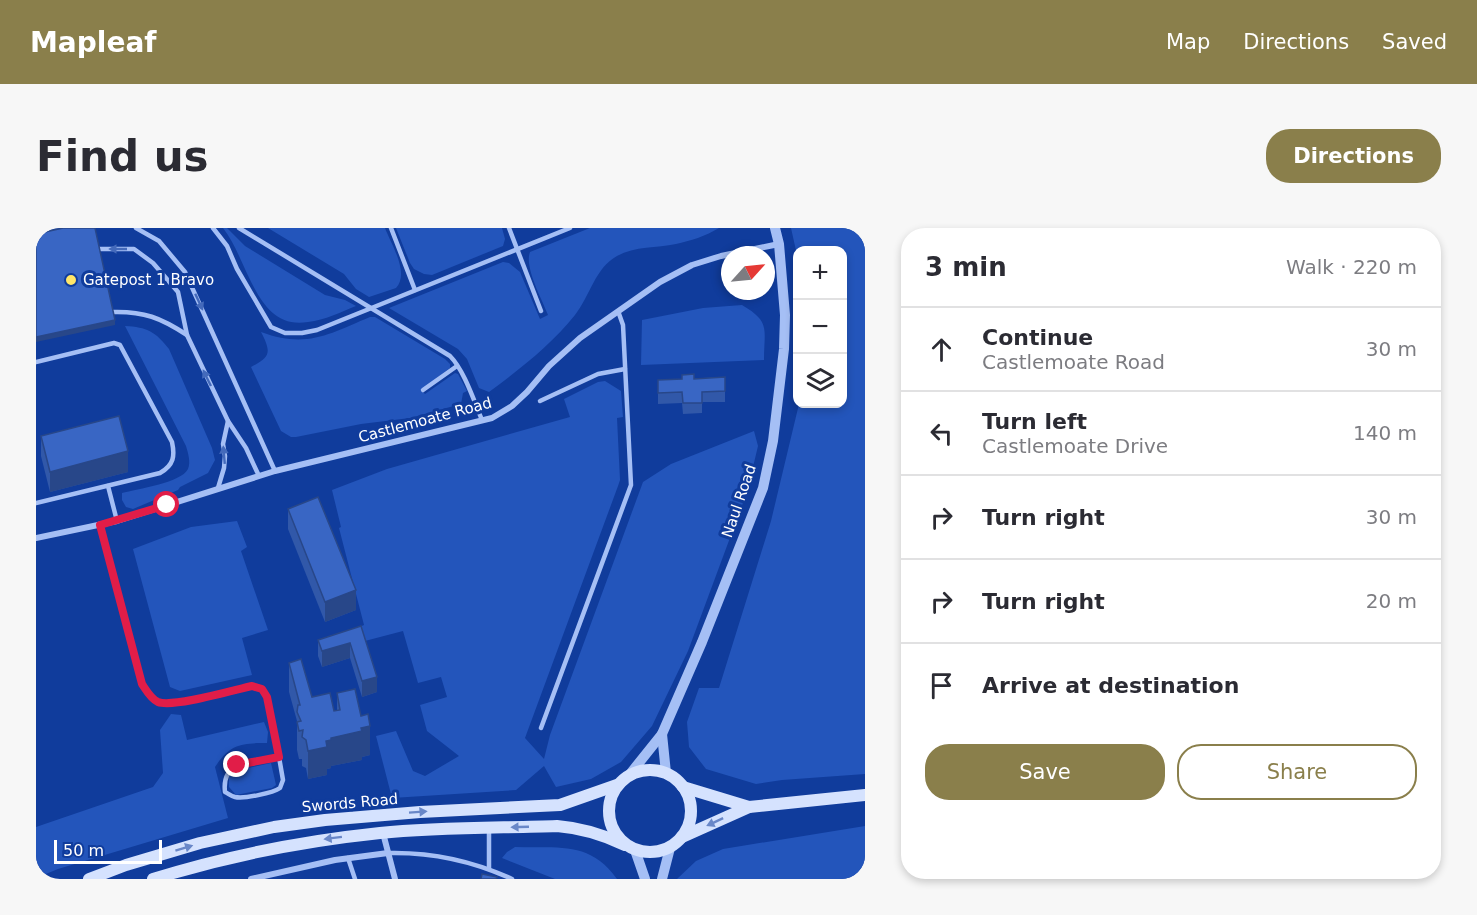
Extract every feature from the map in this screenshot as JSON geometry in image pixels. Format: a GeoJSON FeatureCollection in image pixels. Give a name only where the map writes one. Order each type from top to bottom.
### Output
{"type":"FeatureCollection","features":[{"type":"Feature","properties":{"kind":"main road"},"geometry":{"type":"LineString","coordinates":[[153,879],[194,866],[284,846],[383,833],[557,826],[579,828],[602,834],[630,848],[649,853],[670,848],[682,837],[690,823],[689,797],[677,780],[666,773],[653,770],[630,774],[612,794],[608,813],[612,828],[630,848]]}},
{"type":"Feature","properties":{"kind":"main road","name":"Swords Road"},"geometry":{"type":"LineString","coordinates":[[89,879],[126,865],[200,843],[274,827],[411,813],[560,805],[618,785]]}},
{"type":"Feature","properties":{"kind":"main road"},"geometry":{"type":"LineString","coordinates":[[683,787],[749,807]]}},
{"type":"Feature","properties":{"kind":"main road"},"geometry":{"type":"LineString","coordinates":[[682,837],[749,807],[865,795]]}},
{"type":"Feature","properties":{"kind":"street","name":"Naul Road"},"geometry":{"type":"LineString","coordinates":[[630,774],[662,735],[702,642],[763,488],[773,441],[784,349],[785,315],[775,228]]}},
{"type":"Feature","properties":{"kind":"street","name":"Castlemoate Road"},"geometry":{"type":"LineString","coordinates":[[36,538],[117,521],[275,471],[492,418],[512,406],[549,366],[580,338],[660,282],[692,265],[721,256],[778,244]]}},
{"type":"Feature","properties":{"kind":"street"},"geometry":{"type":"LineString","coordinates":[[100,525],[142,684],[149,695],[158,702],[173,703],[252,686],[262,689]]}},
{"type":"Feature","properties":{"kind":"street","name":"Naul Road"},"geometry":{"type":"LineString","coordinates":[[662,735],[666,773]]}},
{"type":"Feature","properties":{"kind":"street"},"geometry":{"type":"LineString","coordinates":[[383,833],[395,879]]}},
{"type":"Feature","properties":{"kind":"street"},"geometry":{"type":"LineString","coordinates":[[630,848],[645,879]]}},
{"type":"Feature","properties":{"kind":"street"},"geometry":{"type":"LineString","coordinates":[[662,879],[670,848]]}},
{"type":"Feature","properties":{"kind":"street"},"geometry":{"type":"LineString","coordinates":[[251,879],[348,858],[388,853]]}},
{"type":"Feature","properties":{"kind":"lane"},"geometry":{"type":"LineString","coordinates":[[136,228],[159,241],[185,272],[275,471]]}},
{"type":"Feature","properties":{"kind":"lane"},"geometry":{"type":"LineString","coordinates":[[213,228],[227,246],[237,269],[271,327],[285,333],[317,330],[570,228]]}},
{"type":"Feature","properties":{"kind":"lane"},"geometry":{"type":"LineString","coordinates":[[239,228],[450,356],[482,420]]}},
{"type":"Feature","properties":{"kind":"lane"},"geometry":{"type":"LineString","coordinates":[[391,228],[415,290]]}},
{"type":"Feature","properties":{"kind":"lane"},"geometry":{"type":"LineString","coordinates":[[508,228],[541,310]]}},
{"type":"Feature","properties":{"kind":"lane"},"geometry":{"type":"LineString","coordinates":[[98,249],[134,249],[153,263],[178,292],[187,335],[228,421],[246,448],[259,476]]}},
{"type":"Feature","properties":{"kind":"lane"},"geometry":{"type":"LineString","coordinates":[[112,312],[135,311],[165,320],[187,335]]}},
{"type":"Feature","properties":{"kind":"lane"},"geometry":{"type":"LineString","coordinates":[[541,729],[631,485],[623,325],[618,311]]}},
{"type":"Feature","properties":{"kind":"lane"},"geometry":{"type":"LineString","coordinates":[[36,362],[114,343],[123,349],[172,442],[174,453],[173,461],[160,473],[36,503]]}},
{"type":"Feature","properties":{"kind":"lane"},"geometry":{"type":"LineString","coordinates":[[423,390],[457,366]]}},
{"type":"Feature","properties":{"kind":"lane"},"geometry":{"type":"LineString","coordinates":[[540,401],[598,374],[625,369]]}},
{"type":"Feature","properties":{"kind":"lane"},"geometry":{"type":"LineString","coordinates":[[218,488],[224,468],[223,444],[228,421]]}},
{"type":"Feature","properties":{"kind":"lane"},"geometry":{"type":"LineString","coordinates":[[108,486],[117,521]]}},
{"type":"Feature","properties":{"kind":"lane"},"geometry":{"type":"LineString","coordinates":[[262,689],[267,697],[279,757],[283,780],[280,788],[275,792],[243,797],[235,797],[225,792],[224,780],[229,770],[237,765],[279,757]]}},
{"type":"Feature","properties":{"kind":"lane"},"geometry":{"type":"LineString","coordinates":[[489,829],[489,869]]}},
{"type":"Feature","properties":{"kind":"lane"},"geometry":{"type":"LineString","coordinates":[[388,853],[424,854],[468,862],[512,879]]}},
{"type":"Feature","properties":{"kind":"lane"},"geometry":{"type":"LineString","coordinates":[[348,858],[355,879]]}},
{"type":"Feature","properties":{"kind":"shaded area"},"geometry":{"type":"Polygon","coordinates":[[[223,228],[227,228],[245,246],[325,295],[345,300],[356,306],[327,318],[308,322],[290,322],[276,316],[256,291],[223,228]]]}},
{"type":"Feature","properties":{"kind":"shaded area"},"geometry":{"type":"Polygon","coordinates":[[[268,228],[385,228],[398,258],[400,282],[396,288],[369,297],[356,289],[344,274],[268,228]]]}},
{"type":"Feature","properties":{"kind":"shaded area"},"geometry":{"type":"Polygon","coordinates":[[[396,228],[502,228],[505,239],[503,246],[432,275],[414,269],[396,228]]]}},
{"type":"Feature","properties":{"kind":"shaded area"},"geometry":{"type":"Polygon","coordinates":[[[590,228],[719,228],[681,243],[631,250],[609,261],[566,326],[535,356],[489,392],[479,388],[467,359],[458,349],[389,308],[503,262],[509,263],[520,272],[540,319],[548,315],[531,274],[530,252],[590,228]]]}},
{"type":"Feature","properties":{"kind":"shaded area"},"geometry":{"type":"Polygon","coordinates":[[[791,228],[865,228],[865,774],[756,784],[706,769],[689,747],[687,722],[699,688],[719,688],[771,521],[798,408],[847,408],[847,246],[795,246],[791,228]]]}},
{"type":"Feature","properties":{"kind":"shaded area"},"geometry":{"type":"Polygon","coordinates":[[[742,305],[758,316],[764,327],[764,360],[641,365],[642,320],[703,308],[742,305]]]}},
{"type":"Feature","properties":{"kind":"shaded area"},"geometry":{"type":"Polygon","coordinates":[[[375,317],[445,359],[450,364],[450,368],[421,390],[425,394],[455,373],[458,374],[467,391],[463,393],[461,404],[410,418],[361,424],[296,437],[291,437],[281,431],[251,367],[267,354],[267,345],[261,332],[277,337],[305,339],[330,334],[375,317]]]}},
{"type":"Feature","properties":{"kind":"shaded area"},"geometry":{"type":"Polygon","coordinates":[[[125,326],[150,332],[160,338],[169,349],[212,448],[215,460],[208,473],[178,490],[133,509],[126,507],[122,500],[122,493],[177,478],[188,469],[189,460],[186,446],[125,326]]]}},
{"type":"Feature","properties":{"kind":"shaded area"},"geometry":{"type":"Polygon","coordinates":[[[605,381],[621,391],[623,417],[617,418],[620,480],[525,738],[544,759],[550,735],[643,482],[671,464],[754,431],[758,446],[747,492],[688,651],[652,726],[621,762],[591,779],[556,787],[544,766],[516,790],[392,798],[376,736],[396,731],[413,771],[425,776],[459,756],[427,731],[420,705],[447,697],[441,677],[418,683],[403,631],[361,642],[357,628],[364,625],[339,528],[341,527],[332,490],[387,469],[570,417],[564,399],[598,382],[605,381]]]}},
{"type":"Feature","properties":{"kind":"shaded area"},"geometry":{"type":"Polygon","coordinates":[[[237,521],[247,547],[241,551],[268,630],[242,638],[252,675],[180,691],[170,687],[133,549],[191,527],[237,521]]]}},
{"type":"Feature","properties":{"kind":"shaded area"},"geometry":{"type":"Polygon","coordinates":[[[171,714],[181,715],[187,740],[264,722],[268,732],[267,743],[237,746],[220,759],[215,767],[228,818],[58,869],[36,878],[36,827],[153,787],[163,773],[160,730],[171,714]]]}},
{"type":"Feature","properties":{"kind":"shaded area"},"geometry":{"type":"Polygon","coordinates":[[[271,763],[276,785],[272,788],[236,795],[229,787],[229,776],[239,770],[271,763]]]}},
{"type":"Feature","properties":{"kind":"shaded area"},"geometry":{"type":"Polygon","coordinates":[[[865,826],[865,879],[677,879],[696,861],[723,849],[865,826]]]}},
{"type":"Feature","properties":{"kind":"shaded area"},"geometry":{"type":"Polygon","coordinates":[[[515,847],[558,848],[583,852],[595,858],[617,879],[555,879],[502,858],[515,847]]]}},
{"type":"Feature","properties":{"kind":"building","name":"Gatepost 1 Bravo"},"geometry":{"type":"Polygon","coordinates":[[[63,228],[95,228],[115,320],[36,337],[36,234],[63,228]]]}},
{"type":"Feature","properties":{"kind":"building"},"geometry":{"type":"Polygon","coordinates":[[[694,374],[694,379],[725,377],[725,391],[702,392],[702,403],[683,403],[682,392],[658,393],[658,380],[682,379],[682,375],[694,374]]]}},
{"type":"Feature","properties":{"kind":"building"},"geometry":{"type":"Polygon","coordinates":[[[119,416],[128,451],[50,472],[41,436],[119,416]]]}},
{"type":"Feature","properties":{"kind":"building"},"geometry":{"type":"Polygon","coordinates":[[[318,497],[356,590],[325,602],[288,509],[318,497]]]}},
{"type":"Feature","properties":{"kind":"building"},"geometry":{"type":"Polygon","coordinates":[[[361,626],[377,677],[362,681],[350,643],[322,651],[318,640],[361,626]]]}},
{"type":"Feature","properties":{"kind":"building"},"geometry":{"type":"Polygon","coordinates":[[[301,659],[312,697],[330,693],[334,711],[340,710],[337,693],[355,689],[361,716],[368,714],[370,726],[361,728],[362,731],[331,738],[326,741],[327,747],[308,751],[306,740],[302,737],[303,730],[299,731],[297,722],[301,721],[297,712],[298,705],[300,705],[289,663],[301,659]]]}},
{"type":"Feature","properties":{"kind":"building"},"geometry":{"type":"Polygon","coordinates":[[[482,874],[497,877],[496,879],[481,879],[482,874]]]}},
{"type":"Feature","properties":{"kind":"place","name":"Gatepost 1 Bravo"},"geometry":{"type":"Point","coordinates":[71,280]}},
{"type":"Feature","properties":{"kind":"route"},"geometry":{"type":"LineString","coordinates":[[167,505],[100,525],[142,684],[149,695],[158,702],[173,703],[252,686],[262,689],[267,697],[279,757],[237,765]]}}]}
